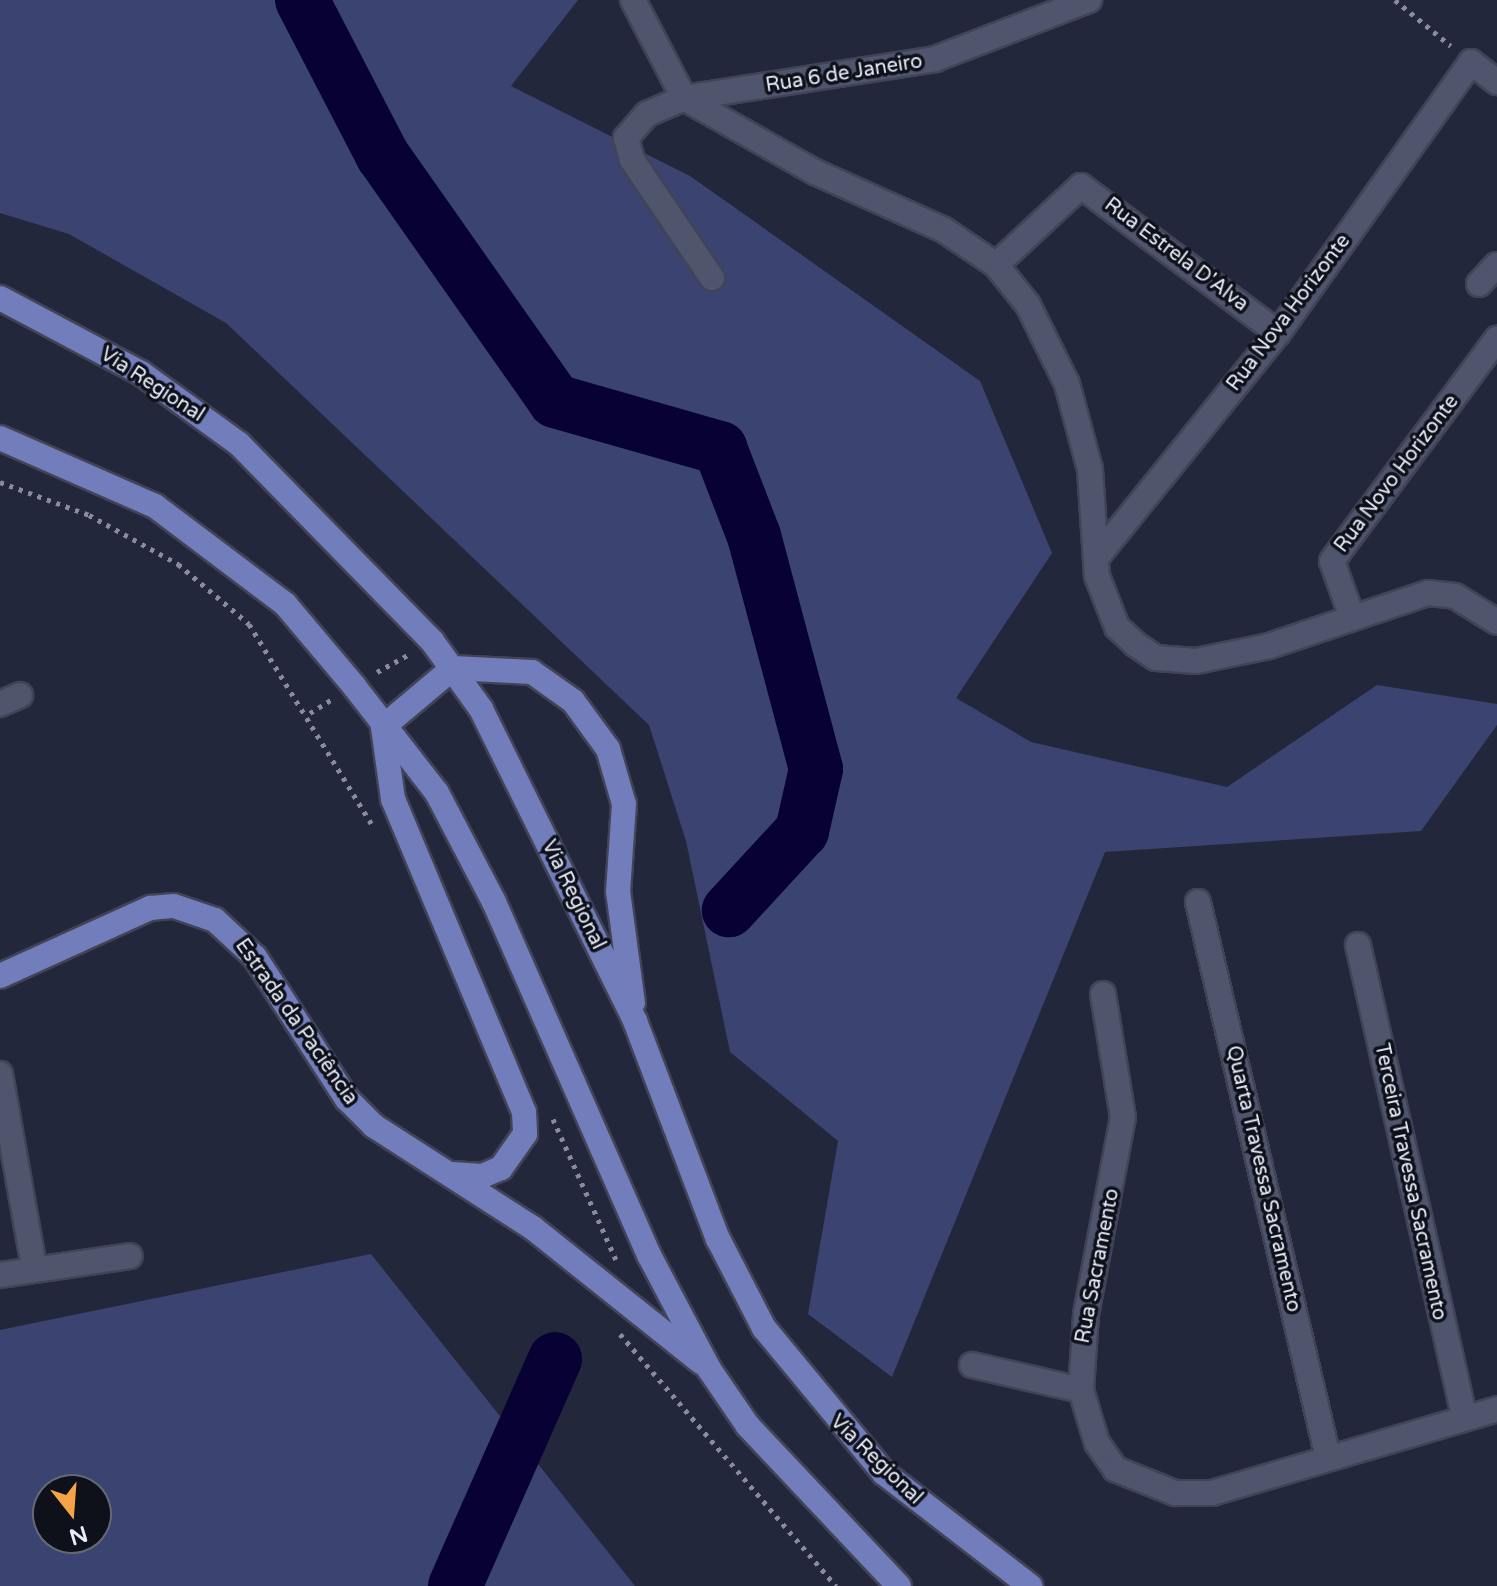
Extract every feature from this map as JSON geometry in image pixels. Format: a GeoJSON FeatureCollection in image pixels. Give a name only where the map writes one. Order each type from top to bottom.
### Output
{"type":"FeatureCollection","features":[{"type":"Feature","properties":{"kind":"main road","name":"Via Regional"},"geometry":{"type":"LineString","coordinates":[[0,298],[141,373],[239,444],[453,668],[481,709],[635,1021],[718,1239],[764,1328],[884,1473],[1030,1586]]}},
{"type":"Feature","properties":{"kind":"main road"},"geometry":{"type":"LineString","coordinates":[[0,438],[155,506],[285,604],[437,793],[494,902],[649,1255],[709,1369],[758,1438],[899,1586]]}},
{"type":"Feature","properties":{"kind":"main road"},"geometry":{"type":"LineString","coordinates":[[383,727],[453,668],[532,672],[573,701],[608,749],[624,804],[618,891],[635,1021]]}},
{"type":"Feature","properties":{"kind":"main road","name":"Estrada da Paciência"},"geometry":{"type":"LineString","coordinates":[[383,727],[393,799],[524,1112],[525,1134],[501,1168],[482,1176],[450,1173]]}},
{"type":"Feature","properties":{"kind":"main road","name":"Estrada da Paciência"},"geometry":{"type":"LineString","coordinates":[[0,976],[150,908],[174,906],[215,920],[255,957],[347,1099],[406,1149],[450,1173],[533,1228],[709,1369]]}},
{"type":"Feature","properties":{"kind":"street"},"geometry":{"type":"LineString","coordinates":[[633,0],[684,98],[815,172],[864,190],[996,265],[1028,305],[1067,384],[1090,469],[1097,576],[1117,627],[1156,658],[1196,661],[1269,646],[1428,593],[1455,596],[1497,622]]}},
{"type":"Feature","properties":{"kind":"street","name":"Rua 6 de Janeiro"},"geometry":{"type":"LineString","coordinates":[[712,278],[655,202],[626,138],[647,114],[684,98],[935,59],[1089,0]]}},
{"type":"Feature","properties":{"kind":"street"},"geometry":{"type":"LineString","coordinates":[[1471,62],[1497,82]]}},
{"type":"Feature","properties":{"kind":"street","name":"Rua Nova Horizonte"},"geometry":{"type":"LineString","coordinates":[[1097,557],[1278,333],[1471,62]]}},
{"type":"Feature","properties":{"kind":"street","name":"Rua Estrela D'Alva"},"geometry":{"type":"LineString","coordinates":[[996,265],[1071,189],[1081,186],[1278,333]]}},
{"type":"Feature","properties":{"kind":"street"},"geometry":{"type":"LineString","coordinates":[[1479,284],[1497,265]]}},
{"type":"Feature","properties":{"kind":"street","name":"Rua Novo Horizonte"},"geometry":{"type":"LineString","coordinates":[[1352,617],[1332,561],[1497,339]]}},
{"type":"Feature","properties":{"kind":"street","name":"Quarta Travessa Sacramento"},"geometry":{"type":"LineString","coordinates":[[1198,902],[1328,1457]]}},
{"type":"Feature","properties":{"kind":"street","name":"Terceira Travessa Sacramento"},"geometry":{"type":"LineString","coordinates":[[1358,945],[1465,1418]]}},
{"type":"Feature","properties":{"kind":"street","name":"Rua Sacramento"},"geometry":{"type":"LineString","coordinates":[[1103,994],[1123,1117],[1086,1315],[1081,1390],[1097,1443],[1115,1469],[1144,1485],[1212,1493],[1497,1409]]}},
{"type":"Feature","properties":{"kind":"street"},"geometry":{"type":"LineString","coordinates":[[0,1074],[34,1267]]}},
{"type":"Feature","properties":{"kind":"street"},"geometry":{"type":"LineString","coordinates":[[0,1275],[34,1267],[130,1256]]}},
{"type":"Feature","properties":{"kind":"street"},"geometry":{"type":"LineString","coordinates":[[972,1365],[1081,1390]]}},
{"type":"Feature","properties":{"kind":"path"},"geometry":{"type":"LineString","coordinates":[[1395,0],[1471,62]]}},
{"type":"Feature","properties":{"kind":"shaded area"},"geometry":{"type":"Polygon","coordinates":[[[0,0],[578,0],[511,86],[690,176],[980,381],[1052,553],[956,698],[1031,742],[1227,787],[1377,685],[1497,704],[1497,725],[1421,831],[1105,852],[892,1377],[808,1314],[838,1141],[730,1052],[686,841],[649,725],[226,323],[69,234],[0,213],[0,0]]]}},
{"type":"Feature","properties":{"kind":"shaded area"},"geometry":{"type":"Polygon","coordinates":[[[371,1254],[635,1586],[0,1586],[0,1330],[371,1254]]]}},
{"type":"Feature","properties":{"kind":"waterway"},"geometry":{"type":"LineString","coordinates":[[302,0],[383,156],[555,401],[720,448],[754,536],[816,769],[802,831],[729,910]]}},
{"type":"Feature","properties":{"kind":"waterway"},"geometry":{"type":"LineString","coordinates":[[455,1586],[555,1359]]}}]}
